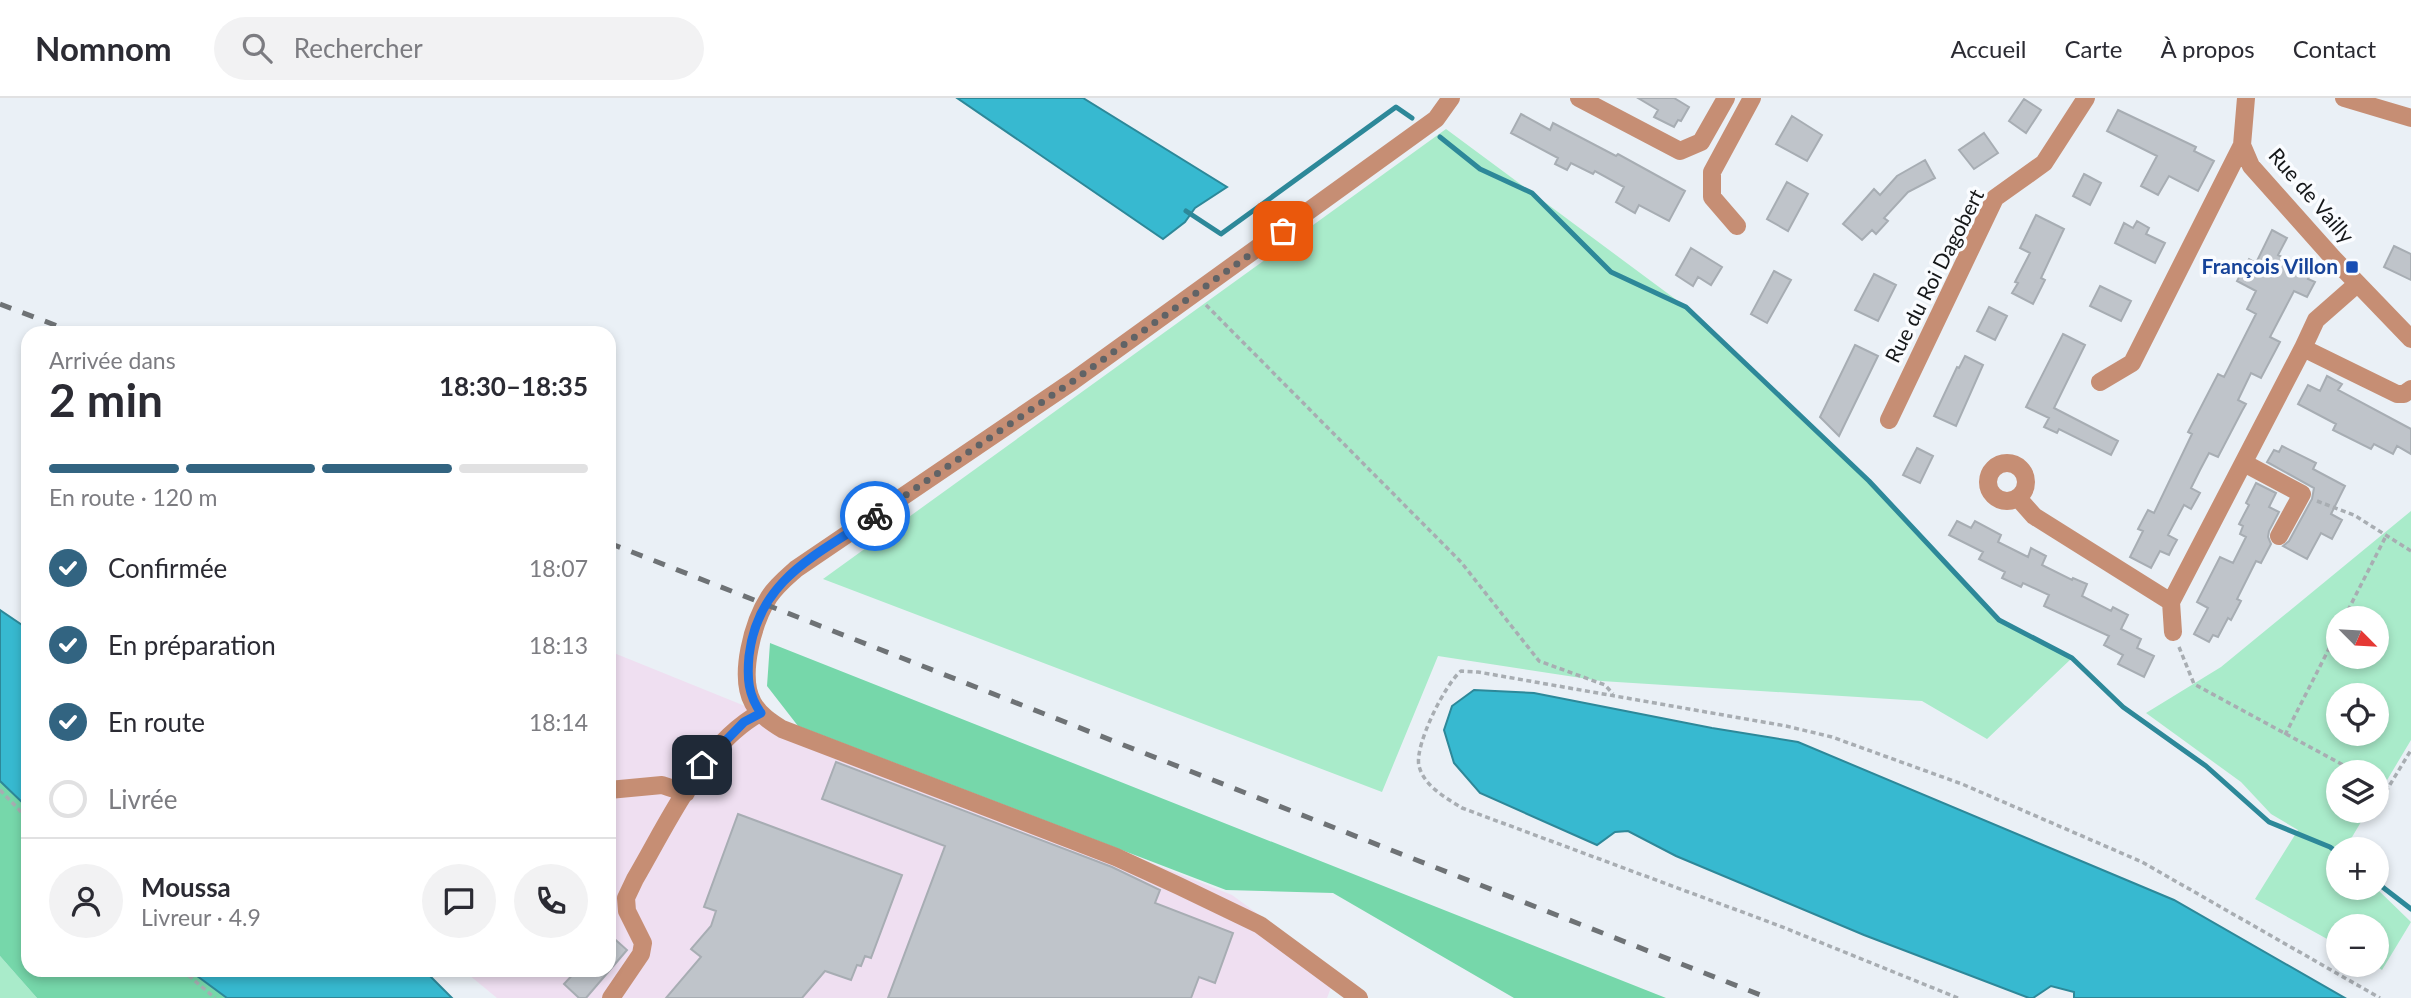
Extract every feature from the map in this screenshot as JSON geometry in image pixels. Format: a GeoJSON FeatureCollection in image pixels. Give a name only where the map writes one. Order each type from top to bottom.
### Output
{"type":"FeatureCollection","features":[{"type":"Feature","properties":{"kind":"street"},"geometry":{"type":"LineString","coordinates":[[1353,996],[1260,925],[1179,886],[1116,857],[782,729],[761,713],[752,702],[748,686],[751,646],[762,609],[770,596],[796,569],[1073,381],[1195,294],[1436,120],[1451,98]]}},
{"type":"Feature","properties":{"kind":"street"},"geometry":{"type":"LineString","coordinates":[[1579,98],[1681,151],[1701,142],[1726,98]]}},
{"type":"Feature","properties":{"kind":"street"},"geometry":{"type":"LineString","coordinates":[[1737,226],[1712,197],[1712,172],[1752,98]]}},
{"type":"Feature","properties":{"kind":"street","name":"Rue du Roi Dagobert"},"geometry":{"type":"LineString","coordinates":[[1889,420],[1995,198],[2044,163],[2086,98]]}},
{"type":"Feature","properties":{"kind":"street","name":"Rue de Vailly"},"geometry":{"type":"LineString","coordinates":[[2246,98],[2242,145],[2251,166],[2357,284],[2411,339]]}},
{"type":"Feature","properties":{"kind":"street"},"geometry":{"type":"LineString","coordinates":[[2344,98],[2373,102],[2411,118]]}},
{"type":"Feature","properties":{"kind":"street"},"geometry":{"type":"LineString","coordinates":[[2100,382],[2132,363],[2242,145]]}},
{"type":"Feature","properties":{"kind":"street"},"geometry":{"type":"LineString","coordinates":[[2173,632],[2171,603],[2316,320],[2357,284]]}},
{"type":"Feature","properties":{"kind":"street"},"geometry":{"type":"LineString","coordinates":[[2303,348],[2397,394],[2404,394],[2411,389]]}},
{"type":"Feature","properties":{"kind":"street"},"geometry":{"type":"LineString","coordinates":[[2244,463],[2302,494],[2279,537]]}},
{"type":"Feature","properties":{"kind":"street"},"geometry":{"type":"LineString","coordinates":[[2018,498],[2034,516],[2171,603]]}},
{"type":"Feature","properties":{"kind":"street"},"geometry":{"type":"LineString","coordinates":[[611,998],[641,954],[643,943],[627,911],[626,898],[635,879],[702,765],[744,722],[761,713]]}},
{"type":"Feature","properties":{"kind":"street"},"geometry":{"type":"LineString","coordinates":[[616,789],[662,785],[686,793]]}},
{"type":"Feature","properties":{"kind":"path"},"geometry":{"type":"LineString","coordinates":[[1195,294],[1461,562],[1539,661],[1605,685],[1614,696]]}},
{"type":"Feature","properties":{"kind":"path"},"geometry":{"type":"LineString","coordinates":[[2302,494],[2354,515],[2411,551]]}},
{"type":"Feature","properties":{"kind":"path"},"geometry":{"type":"LineString","coordinates":[[2350,606],[2386,536]]}},
{"type":"Feature","properties":{"kind":"path"},"geometry":{"type":"LineString","coordinates":[[2173,632],[2194,684],[2333,760]]}},
{"type":"Feature","properties":{"kind":"path"},"geometry":{"type":"LineString","coordinates":[[2286,735],[2326,655]]}},
{"type":"Feature","properties":{"kind":"path"},"geometry":{"type":"LineString","coordinates":[[1958,998],[1780,926],[1462,808],[1434,790],[1419,766],[1423,737],[1451,679],[1461,671],[1478,672],[1786,726],[1832,737],[1962,784],[2142,862],[2380,998]]}},
{"type":"Feature","properties":{"kind":"path"},"geometry":{"type":"LineString","coordinates":[[2389,786],[2411,750]]}},
{"type":"Feature","properties":{"kind":"path"},"geometry":{"type":"LineString","coordinates":[[0,790],[21,812]]}},
{"type":"Feature","properties":{"kind":"path"},"geometry":{"type":"LineString","coordinates":[[190,977],[215,998]]}},
{"type":"Feature","properties":{"kind":"shaded area"},"geometry":{"type":"Polygon","coordinates":[[[616,654],[1232,895],[1337,972],[1327,998],[497,998],[472,977],[616,977],[616,654]]]}},
{"type":"Feature","properties":{"kind":"green space"},"geometry":{"type":"Polygon","coordinates":[[[1446,129],[1686,307],[1869,481],[1999,620],[2072,658],[1987,739],[1922,701],[1601,681],[1438,656],[1382,792],[823,579],[1446,129]]]}},
{"type":"Feature","properties":{"kind":"green space"},"geometry":{"type":"Polygon","coordinates":[[[2411,511],[2411,740],[2389,777],[2389,760],[2326,760],[2326,823],[2360,823],[2352,837],[2326,837],[2326,900],[2388,900],[2411,922],[2389,958],[2389,914],[2326,914],[2326,938],[2255,899],[2298,830],[2271,814],[2241,782],[2146,713],[2221,667],[2411,511]]]}},
{"type":"Feature","properties":{"kind":"green space"},"geometry":{"type":"Polygon","coordinates":[[[770,643],[1666,998],[1514,998],[1333,893],[1226,890],[798,726],[767,686],[770,643]]]}},
{"type":"Feature","properties":{"kind":"green space"},"geometry":{"type":"Polygon","coordinates":[[[0,781],[21,801],[21,977],[198,977],[227,998],[37,998],[0,956],[0,781]]]}},
{"type":"Feature","properties":{"kind":"green space"},"geometry":{"type":"Polygon","coordinates":[[[0,956],[37,998],[0,998],[0,956]]]}},
{"type":"Feature","properties":{"kind":"water"},"geometry":{"type":"Polygon","coordinates":[[[957,98],[1083,98],[1227,187],[1195,208],[1185,222],[1163,239],[957,98]]]}},
{"type":"Feature","properties":{"kind":"water"},"geometry":{"type":"Polygon","coordinates":[[[0,610],[21,624],[21,801],[0,781],[0,610]]]}},
{"type":"Feature","properties":{"kind":"water"},"geometry":{"type":"Polygon","coordinates":[[[1474,690],[1534,693],[1798,742],[2174,900],[2345,998],[2074,998],[2074,992],[2051,986],[2029,998],[1864,935],[1676,856],[1628,831],[1615,832],[1597,845],[1480,793],[1454,763],[1444,730],[1452,706],[1474,690]]]}},
{"type":"Feature","properties":{"kind":"water"},"geometry":{"type":"Polygon","coordinates":[[[198,977],[431,977],[452,998],[227,998],[198,977]]]}},
{"type":"Feature","properties":{"kind":"building"},"geometry":{"type":"Polygon","coordinates":[[[1638,98],[1674,98],[1689,107],[1674,127],[1654,117],[1658,110],[1638,98]]]}},
{"type":"Feature","properties":{"kind":"building"},"geometry":{"type":"Polygon","coordinates":[[[2024,99],[2041,110],[2026,133],[2009,121],[2024,99]]]}},
{"type":"Feature","properties":{"kind":"building"},"geometry":{"type":"Polygon","coordinates":[[[2118,110],[2196,147],[2194,151],[2214,161],[2198,191],[2169,176],[2158,195],[2141,186],[2157,156],[2107,131],[2118,110]]]}},
{"type":"Feature","properties":{"kind":"building"},"geometry":{"type":"Polygon","coordinates":[[[1521,114],[1550,130],[1553,123],[1616,156],[1618,154],[1685,191],[1669,221],[1639,205],[1635,213],[1616,202],[1624,187],[1595,171],[1593,174],[1571,163],[1567,170],[1555,164],[1558,158],[1511,133],[1521,114]]]}},
{"type":"Feature","properties":{"kind":"building"},"geometry":{"type":"Polygon","coordinates":[[[1792,116],[1822,135],[1807,161],[1776,144],[1792,116]]]}},
{"type":"Feature","properties":{"kind":"building"},"geometry":{"type":"Polygon","coordinates":[[[1984,133],[1998,153],[1974,169],[1959,150],[1984,133]]]}},
{"type":"Feature","properties":{"kind":"building"},"geometry":{"type":"Polygon","coordinates":[[[1925,160],[1935,178],[1908,192],[1884,218],[1888,221],[1876,234],[1872,230],[1862,240],[1843,224],[1874,189],[1880,195],[1897,176],[1925,160]]]}},
{"type":"Feature","properties":{"kind":"building"},"geometry":{"type":"Polygon","coordinates":[[[2084,174],[2101,183],[2090,205],[2073,196],[2084,174]]]}},
{"type":"Feature","properties":{"kind":"building"},"geometry":{"type":"Polygon","coordinates":[[[1787,182],[1808,194],[1788,231],[1767,219],[1787,182]]]}},
{"type":"Feature","properties":{"kind":"building"},"geometry":{"type":"Polygon","coordinates":[[[2036,215],[2064,229],[2041,278],[2045,280],[2033,304],[2012,293],[2030,253],[2020,248],[2036,215]]]}},
{"type":"Feature","properties":{"kind":"building"},"geometry":{"type":"Polygon","coordinates":[[[2137,221],[2149,228],[2146,234],[2165,243],[2155,263],[2115,243],[2124,223],[2133,228],[2137,221]]]}},
{"type":"Feature","properties":{"kind":"building"},"geometry":{"type":"Polygon","coordinates":[[[2272,230],[2287,238],[2278,255],[2311,273],[2308,279],[2315,282],[2307,297],[2294,291],[2270,337],[2280,342],[2261,378],[2251,373],[2238,400],[2246,404],[2218,457],[2209,453],[2191,488],[2200,493],[2191,509],[2184,505],[2168,535],[2177,540],[2169,555],[2160,551],[2151,568],[2130,557],[2143,531],[2138,529],[2148,510],[2154,513],[2192,434],[2188,432],[2218,374],[2224,377],[2256,314],[2247,309],[2256,291],[2237,281],[2249,259],[2256,263],[2272,230]]]}},
{"type":"Feature","properties":{"kind":"building"},"geometry":{"type":"Polygon","coordinates":[[[2394,246],[2411,254],[2411,280],[2384,267],[2394,246]]]}},
{"type":"Feature","properties":{"kind":"building"},"geometry":{"type":"Polygon","coordinates":[[[1691,248],[1722,267],[1711,285],[1698,277],[1693,286],[1676,275],[1691,248]]]}},
{"type":"Feature","properties":{"kind":"building"},"geometry":{"type":"Polygon","coordinates":[[[1774,271],[1791,280],[1767,323],[1751,314],[1774,271]]]}},
{"type":"Feature","properties":{"kind":"building"},"geometry":{"type":"Polygon","coordinates":[[[1874,274],[1896,285],[1878,321],[1855,310],[1874,274]]]}},
{"type":"Feature","properties":{"kind":"building"},"geometry":{"type":"Polygon","coordinates":[[[2100,286],[2131,301],[2121,321],[2090,306],[2100,286]]]}},
{"type":"Feature","properties":{"kind":"building"},"geometry":{"type":"Polygon","coordinates":[[[1989,307],[2007,316],[1995,340],[1977,331],[1989,307]]]}},
{"type":"Feature","properties":{"kind":"building"},"geometry":{"type":"Polygon","coordinates":[[[2063,334],[2085,345],[2054,408],[2118,441],[2111,455],[2059,429],[2057,433],[2044,427],[2049,418],[2026,407],[2063,334]]]}},
{"type":"Feature","properties":{"kind":"building"},"geometry":{"type":"Polygon","coordinates":[[[1855,345],[1878,356],[1839,436],[1820,417],[1855,345]]]}},
{"type":"Feature","properties":{"kind":"building"},"geometry":{"type":"Polygon","coordinates":[[[1965,356],[1983,365],[1956,426],[1934,416],[1965,356]]]}},
{"type":"Feature","properties":{"kind":"building"},"geometry":{"type":"Polygon","coordinates":[[[2327,376],[2342,384],[2338,390],[2411,429],[2411,454],[2397,446],[2393,454],[2374,444],[2371,449],[2333,430],[2336,424],[2298,404],[2308,385],[2320,391],[2327,376]]]}},
{"type":"Feature","properties":{"kind":"building"},"geometry":{"type":"Polygon","coordinates":[[[2282,446],[2316,463],[2313,469],[2345,486],[2331,514],[2342,520],[2332,539],[2321,533],[2307,559],[2283,546],[2289,541],[2312,499],[2314,488],[2267,462],[2274,450],[2279,452],[2282,446]]]}},
{"type":"Feature","properties":{"kind":"building"},"geometry":{"type":"Polygon","coordinates":[[[1917,448],[1933,456],[1920,483],[1903,475],[1917,448]]]}},
{"type":"Feature","properties":{"kind":"building"},"geometry":{"type":"Polygon","coordinates":[[[2256,483],[2276,493],[2269,507],[2279,512],[2269,531],[2271,544],[2261,563],[2256,561],[2237,599],[2241,601],[2231,620],[2228,618],[2218,637],[2213,635],[2209,642],[2194,634],[2208,608],[2197,602],[2220,557],[2233,563],[2246,537],[2240,534],[2243,526],[2239,524],[2256,483]]]}},
{"type":"Feature","properties":{"kind":"building"},"geometry":{"type":"Polygon","coordinates":[[[1957,521],[1971,528],[1975,521],[2001,535],[1998,542],[2028,557],[2031,548],[2046,556],[2042,565],[2072,580],[2073,578],[2087,584],[2082,596],[2111,611],[2113,607],[2128,615],[2121,629],[2141,639],[2137,648],[2154,656],[2144,677],[2118,664],[2123,655],[2104,645],[2109,636],[2044,606],[2049,595],[2023,583],[2021,587],[2002,578],[2005,572],[1979,559],[1983,552],[1949,535],[1957,521]]]}},
{"type":"Feature","properties":{"kind":"building"},"geometry":{"type":"Polygon","coordinates":[[[836,762],[1112,867],[1160,890],[1155,903],[1233,933],[1215,983],[1199,977],[1191,998],[888,998],[945,846],[822,799],[836,762]]]}},
{"type":"Feature","properties":{"kind":"building"},"geometry":{"type":"Polygon","coordinates":[[[738,814],[902,875],[871,958],[865,956],[861,966],[857,965],[851,980],[825,971],[802,998],[666,998],[701,957],[691,949],[711,926],[716,911],[704,907],[738,814]]]}},
{"type":"Feature","properties":{"kind":"building"},"geometry":{"type":"Polygon","coordinates":[[[616,940],[627,950],[616,963],[616,940]]]}},
{"type":"Feature","properties":{"kind":"building"},"geometry":{"type":"Polygon","coordinates":[[[570,977],[604,977],[586,998],[579,998],[564,984],[570,977]]]}},
{"type":"Feature","properties":{"kind":"waterway"},"geometry":{"type":"LineString","coordinates":[[1186,211],[1221,234],[1396,107],[1412,118]]}},
{"type":"Feature","properties":{"kind":"waterway"},"geometry":{"type":"LineString","coordinates":[[1440,137],[1480,169],[1532,193],[1611,272],[1686,307],[1869,481],[1999,620],[2072,658],[2123,707],[2206,766],[2269,822],[2326,845]]}},
{"type":"Feature","properties":{"kind":"waterway"},"geometry":{"type":"LineString","coordinates":[[2389,892],[2411,909]]}},
{"type":"Feature","properties":{"kind":"railway"},"geometry":{"type":"LineString","coordinates":[[0,304],[57,326]]}},
{"type":"Feature","properties":{"kind":"railway"},"geometry":{"type":"LineString","coordinates":[[616,546],[1768,998]]}},
{"type":"Feature","properties":{"kind":"way so far"},"geometry":{"type":"LineString","coordinates":[[875,516],[1073,381],[1283,231]]}},
{"type":"Feature","properties":{"kind":"place","name":"François Villon"},"geometry":{"type":"Point","coordinates":[2352,267]}},
{"type":"Feature","properties":{"kind":"route"},"geometry":{"type":"LineString","coordinates":[[702,765],[744,722],[761,713],[752,702],[748,669],[755,625],[770,596],[796,569],[875,516]]}}]}
